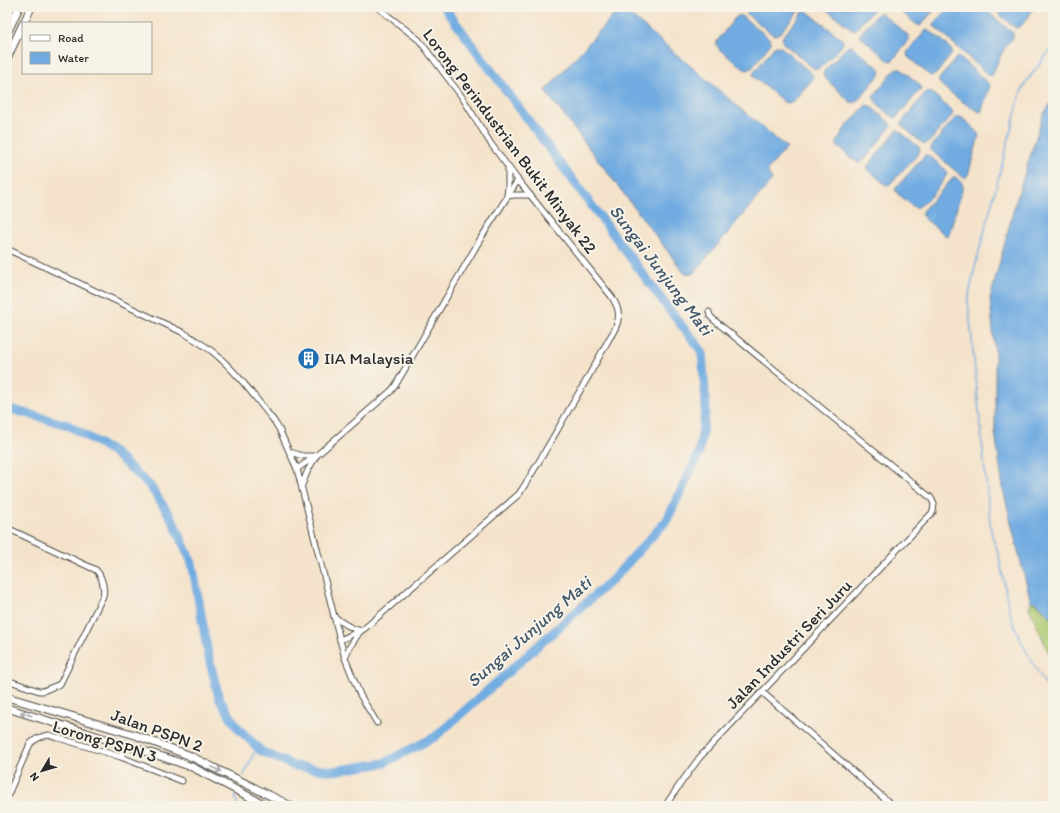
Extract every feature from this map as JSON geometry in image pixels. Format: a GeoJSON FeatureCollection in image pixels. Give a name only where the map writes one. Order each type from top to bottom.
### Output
{"type":"FeatureCollection","features":[{"type":"Feature","properties":{"kind":"street"},"geometry":{"type":"LineString","coordinates":[[7,33],[19,7]]}},
{"type":"Feature","properties":{"kind":"street"},"geometry":{"type":"LineString","coordinates":[[24,22],[31,7]]}},
{"type":"Feature","properties":{"kind":"street","name":"Lorong Perindustrian Bukit Minyak 22"},"geometry":{"type":"LineString","coordinates":[[340,640],[361,631],[519,494],[602,353],[618,319],[618,311],[612,297],[508,167],[491,144],[462,98],[422,44],[377,7]]}},
{"type":"Feature","properties":{"kind":"street"},"geometry":{"type":"LineString","coordinates":[[7,58],[22,26]]}},
{"type":"Feature","properties":{"kind":"street"},"geometry":{"type":"LineString","coordinates":[[507,196],[508,167]]}},
{"type":"Feature","properties":{"kind":"street"},"geometry":{"type":"LineString","coordinates":[[297,469],[317,455],[395,386],[478,242],[518,180]]}},
{"type":"Feature","properties":{"kind":"street"},"geometry":{"type":"LineString","coordinates":[[507,196],[530,195]]}},
{"type":"Feature","properties":{"kind":"street"},"geometry":{"type":"LineString","coordinates":[[7,249],[184,333],[212,351],[236,375],[274,422],[290,452],[302,485],[345,658],[360,695],[378,723]]}},
{"type":"Feature","properties":{"kind":"street","name":"Jalan Industri Seri Juru"},"geometry":{"type":"LineString","coordinates":[[665,806],[700,757],[933,512],[934,504],[931,498],[714,320],[710,316],[709,312]]}},
{"type":"Feature","properties":{"kind":"street"},"geometry":{"type":"LineString","coordinates":[[290,452],[303,456],[317,455]]}},
{"type":"Feature","properties":{"kind":"street"},"geometry":{"type":"LineString","coordinates":[[302,485],[308,470],[317,455]]}},
{"type":"Feature","properties":{"kind":"street"},"geometry":{"type":"LineString","coordinates":[[7,528],[96,570],[100,574],[104,596],[60,684],[43,691],[39,691],[7,680]]}},
{"type":"Feature","properties":{"kind":"street"},"geometry":{"type":"LineString","coordinates":[[334,616],[347,626],[361,631],[349,648],[345,658]]}},
{"type":"Feature","properties":{"kind":"street"},"geometry":{"type":"LineString","coordinates":[[762,692],[893,806]]}},
{"type":"Feature","properties":{"kind":"street","name":"Jalan PSPN 2"},"geometry":{"type":"LineString","coordinates":[[7,697],[135,735],[188,755],[291,806]]}},
{"type":"Feature","properties":{"kind":"street","name":"Jalan PSPN 2"},"geometry":{"type":"LineString","coordinates":[[7,708],[192,767],[257,804],[267,806]]}},
{"type":"Feature","properties":{"kind":"street","name":"Lorong PSPN 3"},"geometry":{"type":"LineString","coordinates":[[7,797],[30,744],[42,736],[49,735],[121,757],[182,780]]}},
{"type":"Feature","properties":{"kind":"street"},"geometry":{"type":"LineString","coordinates":[[121,757],[125,745]]}},
{"type":"Feature","properties":{"kind":"street"},"geometry":{"type":"LineString","coordinates":[[257,804],[263,792]]}},
{"type":"Feature","properties":{"kind":"green space"},"geometry":{"type":"Polygon","coordinates":[[[1034,601],[1053,619],[1053,662],[1029,608],[1031,602],[1034,601]]]}},
{"type":"Feature","properties":{"kind":"water"},"geometry":{"type":"Polygon","coordinates":[[[746,7],[800,7],[800,9],[780,33],[775,35],[747,14],[745,11],[746,7]]]}},
{"type":"Feature","properties":{"kind":"water"},"geometry":{"type":"Polygon","coordinates":[[[823,7],[874,7],[874,9],[855,30],[853,30],[823,7]]]}},
{"type":"Feature","properties":{"kind":"water"},"geometry":{"type":"Polygon","coordinates":[[[895,7],[937,7],[920,26],[895,7]]]}},
{"type":"Feature","properties":{"kind":"water"},"geometry":{"type":"Polygon","coordinates":[[[949,7],[982,7],[1013,33],[1013,38],[1007,44],[991,76],[934,26],[934,24],[949,7]]]}},
{"type":"Feature","properties":{"kind":"water"},"geometry":{"type":"Polygon","coordinates":[[[991,7],[1035,7],[1021,26],[1017,28],[991,7]]]}},
{"type":"Feature","properties":{"kind":"water"},"geometry":{"type":"Polygon","coordinates":[[[619,9],[623,9],[787,148],[767,170],[772,180],[694,273],[685,274],[546,92],[547,89],[619,9]]]}},
{"type":"Feature","properties":{"kind":"water"},"geometry":{"type":"Polygon","coordinates":[[[805,11],[842,39],[843,42],[842,46],[819,69],[814,69],[782,41],[783,36],[805,11]]]}},
{"type":"Feature","properties":{"kind":"water"},"geometry":{"type":"Polygon","coordinates":[[[878,13],[881,13],[909,36],[909,40],[893,60],[889,61],[859,35],[878,13]]]}},
{"type":"Feature","properties":{"kind":"water"},"geometry":{"type":"Polygon","coordinates":[[[740,15],[771,41],[752,68],[747,70],[719,49],[716,44],[735,18],[740,15]]]}},
{"type":"Feature","properties":{"kind":"water"},"geometry":{"type":"Polygon","coordinates":[[[926,30],[933,33],[952,51],[951,55],[936,74],[932,76],[907,55],[908,51],[926,30]]]}},
{"type":"Feature","properties":{"kind":"water"},"geometry":{"type":"Polygon","coordinates":[[[776,46],[781,47],[813,75],[812,80],[793,101],[788,103],[784,102],[753,75],[776,46]]]}},
{"type":"Feature","properties":{"kind":"water"},"geometry":{"type":"Polygon","coordinates":[[[848,46],[852,46],[880,69],[881,73],[854,103],[849,101],[823,75],[825,70],[848,46]]]}},
{"type":"Feature","properties":{"kind":"water"},"geometry":{"type":"Polygon","coordinates":[[[957,57],[959,57],[990,85],[981,112],[958,99],[939,82],[939,79],[957,57]]]}},
{"type":"Feature","properties":{"kind":"water"},"geometry":{"type":"Polygon","coordinates":[[[897,68],[901,69],[920,85],[921,89],[895,118],[882,109],[873,97],[897,68]]]}},
{"type":"Feature","properties":{"kind":"water"},"geometry":{"type":"Polygon","coordinates":[[[927,91],[931,92],[952,111],[953,114],[929,142],[924,144],[902,126],[901,123],[927,91]]]}},
{"type":"Feature","properties":{"kind":"water"},"geometry":{"type":"Polygon","coordinates":[[[1053,100],[1053,619],[1035,601],[1031,602],[1003,489],[995,432],[995,353],[990,299],[1015,204],[1043,115],[1053,100]]]}},
{"type":"Feature","properties":{"kind":"water"},"geometry":{"type":"Polygon","coordinates":[[[866,105],[870,106],[890,123],[891,126],[868,156],[858,163],[837,146],[837,142],[845,128],[866,105]]]}},
{"type":"Feature","properties":{"kind":"water"},"geometry":{"type":"Polygon","coordinates":[[[959,117],[975,129],[979,136],[968,175],[965,178],[931,150],[931,147],[955,118],[959,117]]]}},
{"type":"Feature","properties":{"kind":"water"},"geometry":{"type":"Polygon","coordinates":[[[897,130],[919,147],[920,151],[890,184],[886,185],[866,168],[897,130]]]}},
{"type":"Feature","properties":{"kind":"water"},"geometry":{"type":"Polygon","coordinates":[[[925,155],[928,155],[946,170],[947,174],[942,183],[928,199],[919,207],[915,208],[897,193],[895,189],[925,155]]]}},
{"type":"Feature","properties":{"kind":"water"},"geometry":{"type":"Polygon","coordinates":[[[954,177],[960,180],[963,187],[949,234],[946,236],[921,214],[954,177]]]}},
{"type":"Feature","properties":{"kind":"waterway","name":"Sungai Junjung Mati"},"geometry":{"type":"LineString","coordinates":[[7,408],[68,425],[113,452],[150,486],[172,519],[192,563],[208,654],[219,698],[238,728],[261,751],[294,766],[333,771],[384,763],[435,737],[613,579],[667,520],[699,453],[706,406],[702,351],[671,312],[444,7]]}},
{"type":"Feature","properties":{"kind":"waterway"},"geometry":{"type":"LineString","coordinates":[[1053,46],[1027,81],[1021,92],[975,267],[968,300],[991,532],[999,556],[1012,620],[1025,649],[1046,686],[1053,703]]}},
{"type":"Feature","properties":{"kind":"waterway"},"geometry":{"type":"LineString","coordinates":[[244,775],[257,747]]}},
{"type":"Feature","properties":{"kind":"waterway"},"geometry":{"type":"LineString","coordinates":[[235,796],[238,806]]}},
{"type":"Feature","properties":{"kind":"place","name":"IIA Malaysia"},"geometry":{"type":"Point","coordinates":[309,358]}}]}
